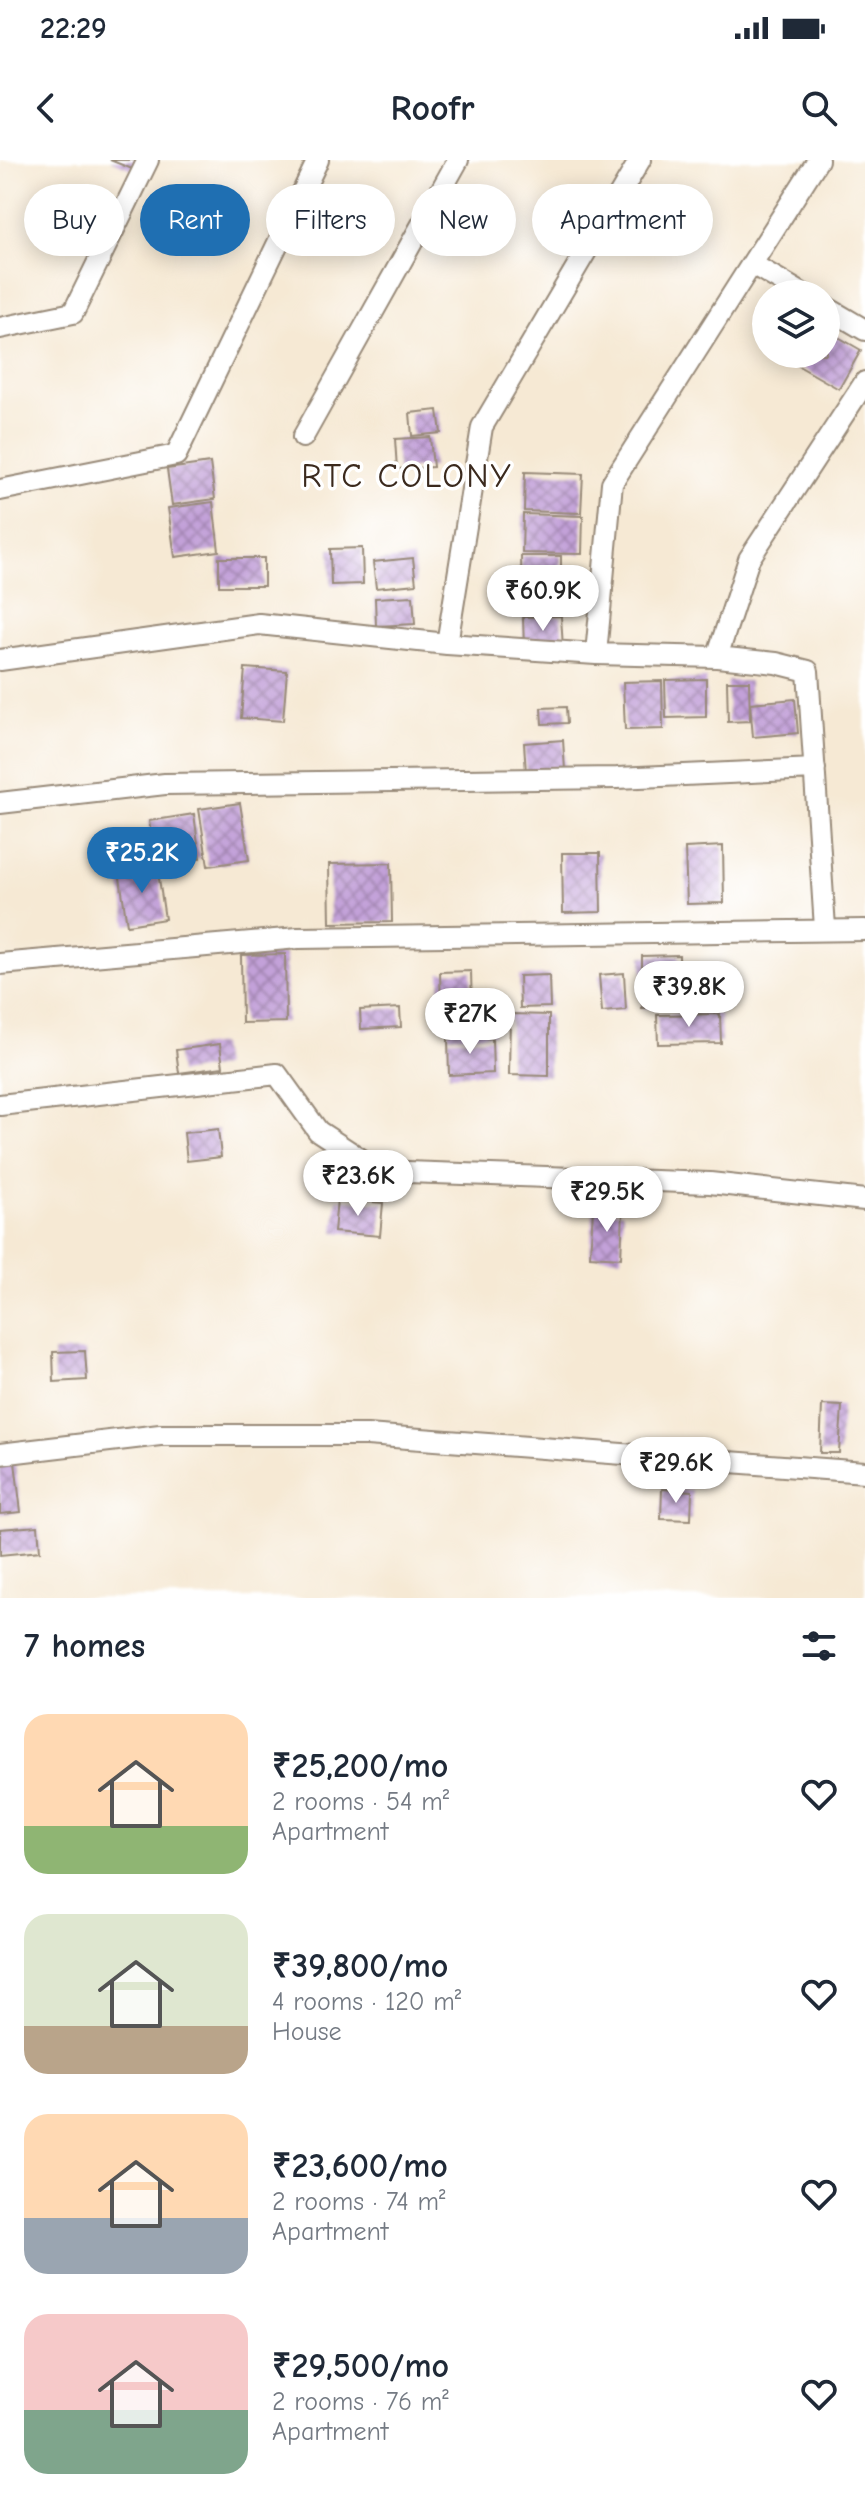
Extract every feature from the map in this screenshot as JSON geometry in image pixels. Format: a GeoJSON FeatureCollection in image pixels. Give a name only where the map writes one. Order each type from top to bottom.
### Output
{"type":"FeatureCollection","features":[{"type":"Feature","properties":{"kind":"street"},"geometry":{"type":"LineString","coordinates":[[0,328],[73,313],[148,160]]}},
{"type":"Feature","properties":{"kind":"street"},"geometry":{"type":"LineString","coordinates":[[0,490],[176,455],[318,160]]}},
{"type":"Feature","properties":{"kind":"street"},"geometry":{"type":"LineString","coordinates":[[303,437],[458,160]]}},
{"type":"Feature","properties":{"kind":"street"},"geometry":{"type":"LineString","coordinates":[[447,644],[482,427],[640,160]]}},
{"type":"Feature","properties":{"kind":"street"},"geometry":{"type":"LineString","coordinates":[[596,654],[612,483],[818,160]]}},
{"type":"Feature","properties":{"kind":"street"},"geometry":{"type":"LineString","coordinates":[[752,264],[779,280]]}},
{"type":"Feature","properties":{"kind":"street"},"geometry":{"type":"LineString","coordinates":[[840,315],[865,330]]}},
{"type":"Feature","properties":{"kind":"street"},"geometry":{"type":"LineString","coordinates":[[717,657],[749,559],[865,382]]}},
{"type":"Feature","properties":{"kind":"street"},"geometry":{"type":"LineString","coordinates":[[0,660],[259,624],[447,644],[596,654],[717,657],[776,663],[808,671],[825,928]]}},
{"type":"Feature","properties":{"kind":"street"},"geometry":{"type":"LineString","coordinates":[[0,803],[165,784],[617,778],[815,769]]}},
{"type":"Feature","properties":{"kind":"street"},"geometry":{"type":"LineString","coordinates":[[0,964],[298,938],[825,928],[865,930]]}},
{"type":"Feature","properties":{"kind":"street"},"geometry":{"type":"LineString","coordinates":[[0,1105],[277,1074],[318,1131],[379,1171],[710,1183],[865,1200]]}},
{"type":"Feature","properties":{"kind":"street"},"geometry":{"type":"LineString","coordinates":[[0,1454],[160,1435],[367,1435],[865,1472]]}},
{"type":"Feature","properties":{"kind":"building"},"geometry":{"type":"Polygon","coordinates":[[[110,160],[136,160],[132,169],[110,160]]]}},
{"type":"Feature","properties":{"kind":"building"},"geometry":{"type":"Polygon","coordinates":[[[840,338],[861,350],[839,389],[802,368],[840,368],[840,338]]]}},
{"type":"Feature","properties":{"kind":"building"},"geometry":{"type":"Polygon","coordinates":[[[438,410],[441,433],[412,436],[410,413],[438,410]]]}},
{"type":"Feature","properties":{"kind":"building"},"geometry":{"type":"Polygon","coordinates":[[[430,437],[433,467],[397,469],[395,439],[430,437]]]}},
{"type":"Feature","properties":{"kind":"building"},"geometry":{"type":"Polygon","coordinates":[[[210,463],[215,499],[172,505],[167,469],[210,463]]]}},
{"type":"Feature","properties":{"kind":"building"},"geometry":{"type":"Polygon","coordinates":[[[525,472],[583,474],[581,513],[524,511],[525,472]]]}},
{"type":"Feature","properties":{"kind":"building"},"geometry":{"type":"Polygon","coordinates":[[[213,502],[219,551],[175,557],[168,508],[213,502]]]}},
{"type":"Feature","properties":{"kind":"building"},"geometry":{"type":"Polygon","coordinates":[[[523,514],[583,516],[582,554],[522,553],[523,514]]]}},
{"type":"Feature","properties":{"kind":"building"},"geometry":{"type":"Polygon","coordinates":[[[362,548],[363,584],[331,585],[330,549],[362,548]]]}},
{"type":"Feature","properties":{"kind":"building"},"geometry":{"type":"Polygon","coordinates":[[[521,556],[561,556],[561,601],[522,601],[521,556]]]}},
{"type":"Feature","properties":{"kind":"building"},"geometry":{"type":"Polygon","coordinates":[[[219,558],[264,558],[264,586],[219,586],[219,558]]]}},
{"type":"Feature","properties":{"kind":"building"},"geometry":{"type":"Polygon","coordinates":[[[413,558],[416,584],[376,588],[373,562],[413,558]]]}},
{"type":"Feature","properties":{"kind":"building"},"geometry":{"type":"Polygon","coordinates":[[[413,596],[415,624],[376,626],[375,598],[413,596]]]}},
{"type":"Feature","properties":{"kind":"building"},"geometry":{"type":"Polygon","coordinates":[[[561,616],[563,648],[524,649],[523,617],[561,616]]]}},
{"type":"Feature","properties":{"kind":"building"},"geometry":{"type":"Polygon","coordinates":[[[245,668],[287,671],[283,721],[241,718],[245,668]]]}},
{"type":"Feature","properties":{"kind":"building"},"geometry":{"type":"Polygon","coordinates":[[[706,679],[706,717],[666,718],[665,680],[706,679]]]}},
{"type":"Feature","properties":{"kind":"building"},"geometry":{"type":"Polygon","coordinates":[[[662,681],[663,729],[625,730],[623,682],[662,681]]]}},
{"type":"Feature","properties":{"kind":"building"},"geometry":{"type":"Polygon","coordinates":[[[727,681],[749,681],[750,721],[728,722],[727,681]]]}},
{"type":"Feature","properties":{"kind":"building"},"geometry":{"type":"Polygon","coordinates":[[[795,699],[798,733],[753,737],[750,703],[795,699]]]}},
{"type":"Feature","properties":{"kind":"building"},"geometry":{"type":"Polygon","coordinates":[[[566,707],[567,723],[542,724],[541,708],[566,707]]]}},
{"type":"Feature","properties":{"kind":"building"},"geometry":{"type":"Polygon","coordinates":[[[563,740],[565,770],[526,773],[524,743],[563,740]]]}},
{"type":"Feature","properties":{"kind":"building"},"geometry":{"type":"Polygon","coordinates":[[[240,803],[249,860],[208,866],[199,809],[240,803]]]}},
{"type":"Feature","properties":{"kind":"building"},"geometry":{"type":"Polygon","coordinates":[[[194,814],[200,858],[156,864],[149,821],[194,814]]]}},
{"type":"Feature","properties":{"kind":"building"},"geometry":{"type":"Polygon","coordinates":[[[723,846],[724,903],[687,904],[685,848],[723,846]]]}},
{"type":"Feature","properties":{"kind":"building"},"geometry":{"type":"Polygon","coordinates":[[[562,853],[600,853],[601,912],[563,913],[562,853]]]}},
{"type":"Feature","properties":{"kind":"building"},"geometry":{"type":"Polygon","coordinates":[[[391,863],[392,922],[330,923],[329,864],[391,863]]]}},
{"type":"Feature","properties":{"kind":"building"},"geometry":{"type":"Polygon","coordinates":[[[157,865],[165,919],[127,925],[119,871],[157,865]]]}},
{"type":"Feature","properties":{"kind":"building"},"geometry":{"type":"Polygon","coordinates":[[[285,954],[286,1022],[242,1023],[241,955],[285,954]]]}},
{"type":"Feature","properties":{"kind":"building"},"geometry":{"type":"Polygon","coordinates":[[[679,955],[680,1007],[642,1008],[642,956],[679,955]]]}},
{"type":"Feature","properties":{"kind":"building"},"geometry":{"type":"Polygon","coordinates":[[[471,971],[472,1009],[441,1010],[440,972],[471,971]]]}},
{"type":"Feature","properties":{"kind":"building"},"geometry":{"type":"Polygon","coordinates":[[[624,973],[626,1010],[602,1012],[599,975],[624,973]]]}},
{"type":"Feature","properties":{"kind":"building"},"geometry":{"type":"Polygon","coordinates":[[[549,975],[550,1007],[520,1008],[519,976],[549,975]]]}},
{"type":"Feature","properties":{"kind":"building"},"geometry":{"type":"Polygon","coordinates":[[[400,1008],[401,1027],[361,1029],[360,1010],[400,1008]]]}},
{"type":"Feature","properties":{"kind":"building"},"geometry":{"type":"Polygon","coordinates":[[[493,1014],[494,1034],[448,1036],[448,1016],[493,1014]]]}},
{"type":"Feature","properties":{"kind":"building"},"geometry":{"type":"Polygon","coordinates":[[[510,1014],[549,1015],[549,1076],[509,1075],[510,1014]]]}},
{"type":"Feature","properties":{"kind":"building"},"geometry":{"type":"Polygon","coordinates":[[[720,1014],[721,1043],[658,1044],[657,1015],[720,1014]]]}},
{"type":"Feature","properties":{"kind":"building"},"geometry":{"type":"Polygon","coordinates":[[[492,1038],[493,1073],[449,1075],[448,1039],[492,1038]]]}},
{"type":"Feature","properties":{"kind":"building"},"geometry":{"type":"Polygon","coordinates":[[[220,1044],[223,1067],[179,1073],[176,1050],[220,1044]]]}},
{"type":"Feature","properties":{"kind":"building"},"geometry":{"type":"Polygon","coordinates":[[[218,1129],[221,1157],[187,1161],[184,1133],[218,1129]]]}},
{"type":"Feature","properties":{"kind":"building"},"geometry":{"type":"Polygon","coordinates":[[[337,1199],[383,1203],[380,1236],[334,1232],[337,1199]]]}},
{"type":"Feature","properties":{"kind":"building"},"geometry":{"type":"Polygon","coordinates":[[[593,1210],[623,1212],[621,1258],[590,1256],[593,1210]]]}},
{"type":"Feature","properties":{"kind":"building"},"geometry":{"type":"Polygon","coordinates":[[[85,1351],[87,1380],[54,1382],[53,1352],[85,1351]]]}},
{"type":"Feature","properties":{"kind":"building"},"geometry":{"type":"Polygon","coordinates":[[[822,1405],[842,1406],[839,1453],[820,1453],[822,1405]]]}},
{"type":"Feature","properties":{"kind":"building"},"geometry":{"type":"Polygon","coordinates":[[[15,1462],[21,1512],[0,1514],[0,1464],[15,1462]]]}},
{"type":"Feature","properties":{"kind":"building"},"geometry":{"type":"Polygon","coordinates":[[[662,1489],[692,1491],[691,1520],[661,1519],[662,1489]]]}},
{"type":"Feature","properties":{"kind":"building"},"geometry":{"type":"Polygon","coordinates":[[[38,1526],[40,1551],[0,1555],[0,1529],[38,1526]]]}},
{"type":"Feature","properties":{"kind":"district","name":"RTC COLONY"},"geometry":{"type":"Point","coordinates":[407,475]}}]}
